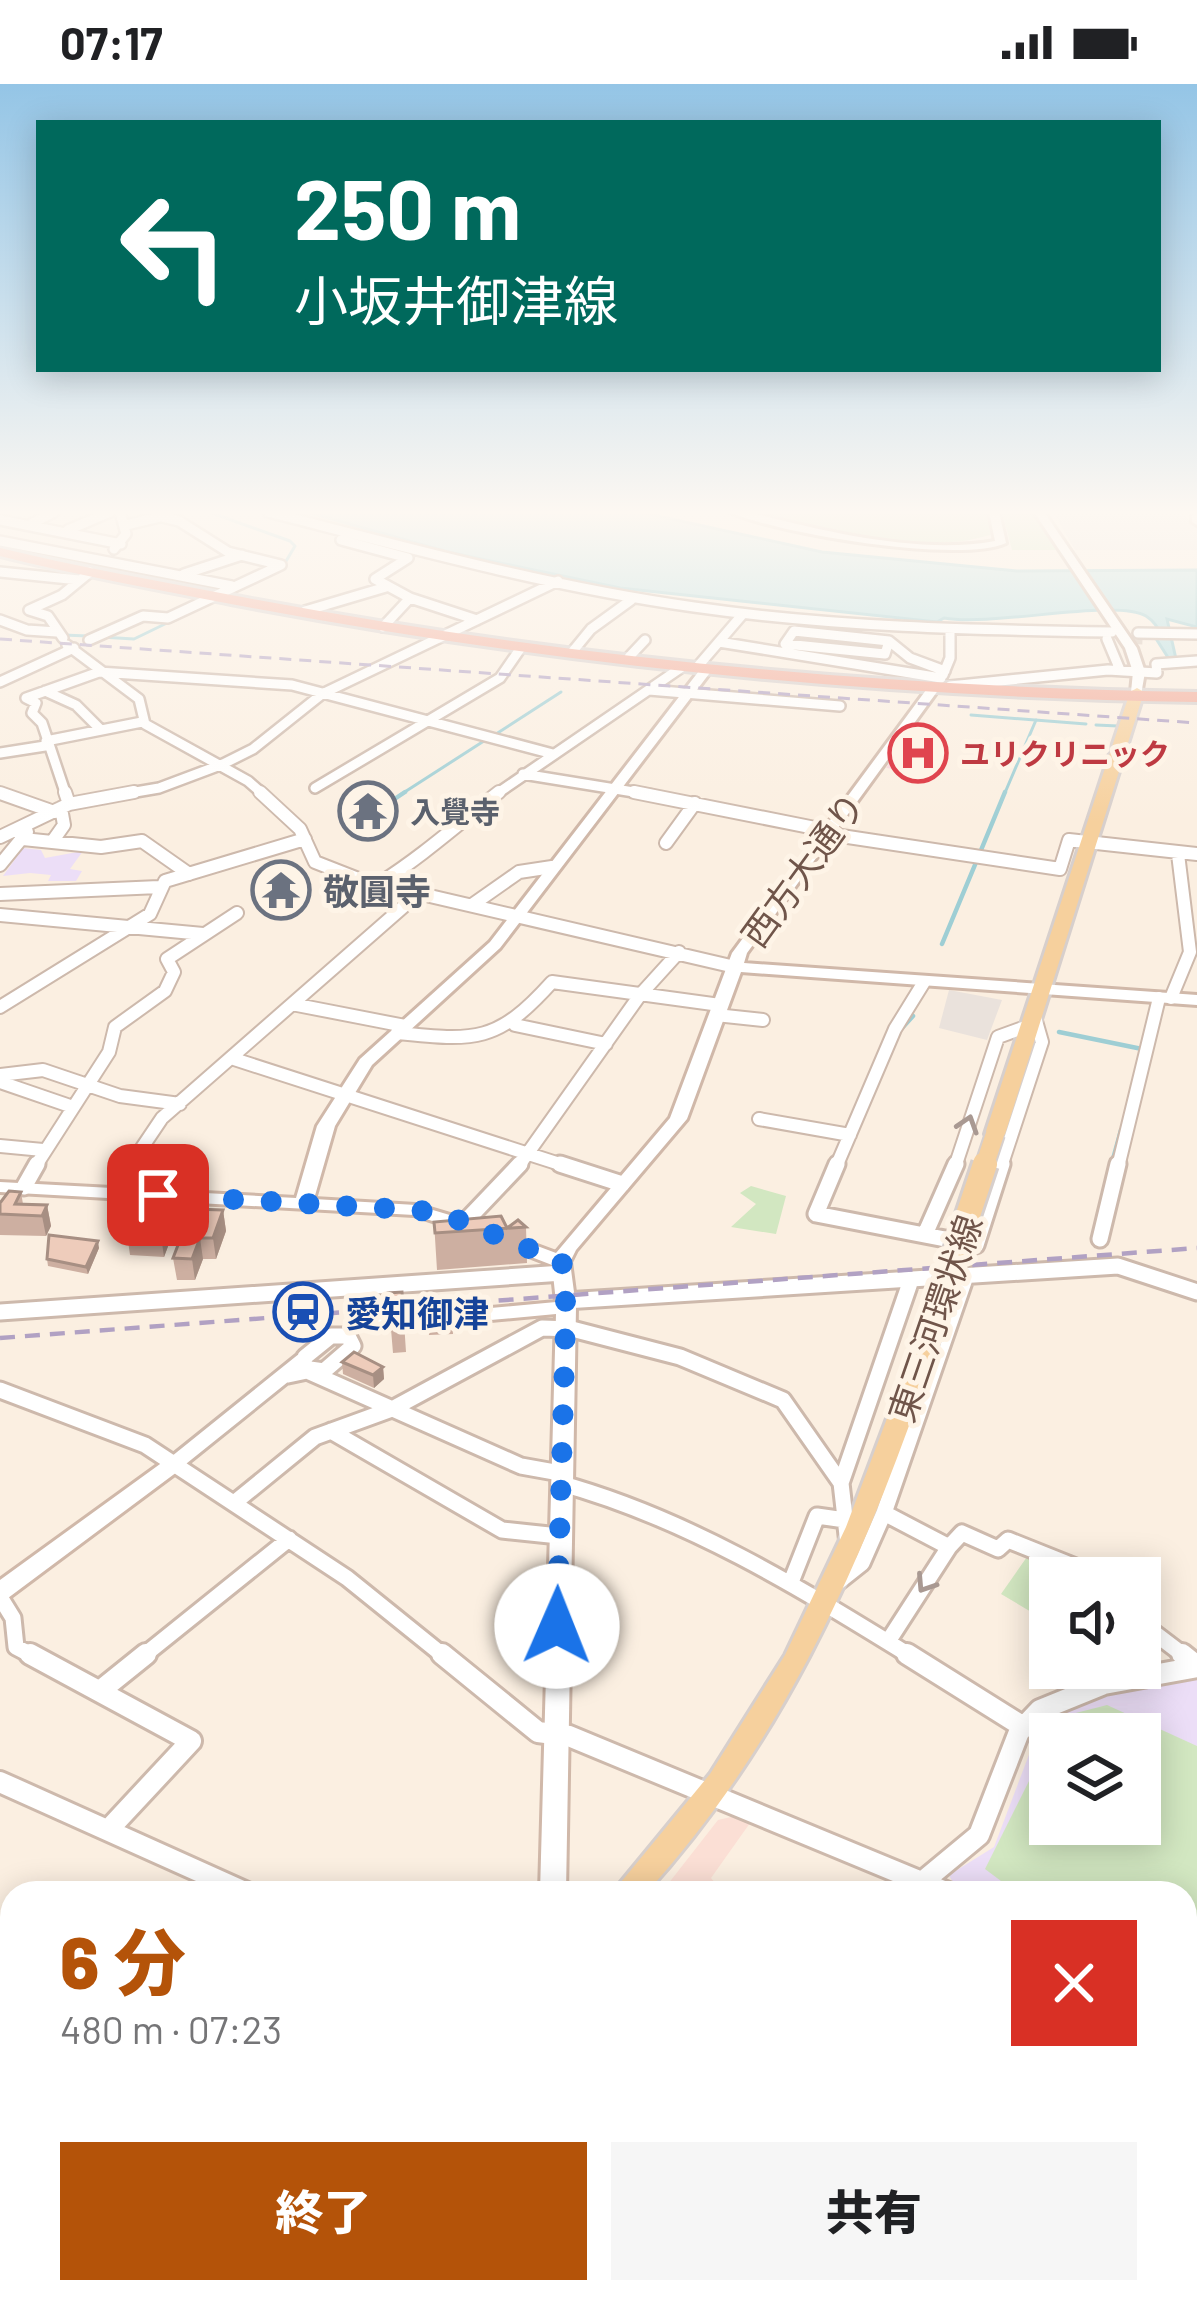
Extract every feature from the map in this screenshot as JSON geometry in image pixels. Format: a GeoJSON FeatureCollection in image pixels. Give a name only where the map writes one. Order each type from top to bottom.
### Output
{"type":"FeatureCollection","features":[{"type":"Feature","properties":{"kind":"highway"},"geometry":{"type":"LineString","coordinates":[[326,616],[520,649],[696,667],[935,686],[1197,695]]}},
{"type":"Feature","properties":{"kind":"highway"},"geometry":{"type":"LineString","coordinates":[[332,616],[446,638],[696,667]]}},
{"type":"Feature","properties":{"kind":"main road","name":"東三河環状線"},"geometry":{"type":"LineString","coordinates":[[637,1881],[708,1793],[832,1593],[849,1555],[909,1392],[1092,843],[1136,694]]}},
{"type":"Feature","properties":{"kind":"street"},"geometry":{"type":"LineString","coordinates":[[47,616],[99,672],[139,699],[142,722]]}},
{"type":"Feature","properties":{"kind":"street"},"geometry":{"type":"LineString","coordinates":[[0,682],[71,642],[143,616],[174,616]]}},
{"type":"Feature","properties":{"kind":"street"},"geometry":{"type":"LineString","coordinates":[[383,627],[394,616]]}},
{"type":"Feature","properties":{"kind":"street"},"geometry":{"type":"LineString","coordinates":[[463,616],[477,620]]}},
{"type":"Feature","properties":{"kind":"street"},"geometry":{"type":"LineString","coordinates":[[0,837],[61,808],[159,788],[223,764],[253,749],[322,694],[486,616]]}},
{"type":"Feature","properties":{"kind":"street"},"geometry":{"type":"LineString","coordinates":[[573,651],[610,616]]}},
{"type":"Feature","properties":{"kind":"street"},"geometry":{"type":"LineString","coordinates":[[380,883],[444,842],[452,828],[523,774],[649,690],[696,667],[742,616]]}},
{"type":"Feature","properties":{"kind":"street"},"geometry":{"type":"LineString","coordinates":[[789,616],[950,630],[1115,635]]}},
{"type":"Feature","properties":{"kind":"street"},"geometry":{"type":"LineString","coordinates":[[1104,616],[1139,672],[1136,694]]}},
{"type":"Feature","properties":{"kind":"street"},"geometry":{"type":"LineString","coordinates":[[0,620],[71,642]]}},
{"type":"Feature","properties":{"kind":"street"},"geometry":{"type":"LineString","coordinates":[[935,686],[950,630]]}},
{"type":"Feature","properties":{"kind":"street"},"geometry":{"type":"LineString","coordinates":[[935,686],[889,640],[794,632],[785,644],[935,686],[1097,670],[1157,673],[1154,642],[1140,636],[1197,634]]}},
{"type":"Feature","properties":{"kind":"street"},"geometry":{"type":"LineString","coordinates":[[1115,635],[1120,670]]}},
{"type":"Feature","properties":{"kind":"street"},"geometry":{"type":"LineString","coordinates":[[628,657],[645,640]]}},
{"type":"Feature","properties":{"kind":"street"},"geometry":{"type":"LineString","coordinates":[[719,642],[885,655],[889,640]]}},
{"type":"Feature","properties":{"kind":"street"},"geometry":{"type":"LineString","coordinates":[[315,788],[500,678],[520,649]]}},
{"type":"Feature","properties":{"kind":"street"},"geometry":{"type":"LineString","coordinates":[[1043,658],[1045,675]]}},
{"type":"Feature","properties":{"kind":"street"},"geometry":{"type":"LineString","coordinates":[[1156,664],[1197,661]]}},
{"type":"Feature","properties":{"kind":"street"},"geometry":{"type":"LineString","coordinates":[[303,1205],[326,1126],[366,1062],[484,956],[688,694],[696,667]]}},
{"type":"Feature","properties":{"kind":"street"},"geometry":{"type":"LineString","coordinates":[[52,842],[64,825],[61,808],[42,723],[32,713],[36,703],[26,698],[99,672],[292,685],[553,754]]}},
{"type":"Feature","properties":{"kind":"street","name":"西方大通り"},"geometry":{"type":"LineString","coordinates":[[622,1184],[678,1119],[735,967],[935,686]]}},
{"type":"Feature","properties":{"kind":"street"},"geometry":{"type":"LineString","coordinates":[[649,690],[840,706]]}},
{"type":"Feature","properties":{"kind":"street"},"geometry":{"type":"LineString","coordinates":[[46,691],[76,705],[101,730]]}},
{"type":"Feature","properties":{"kind":"street"},"geometry":{"type":"LineString","coordinates":[[0,753],[142,722],[223,764],[289,818],[315,862],[419,893],[735,967],[1197,1000]]}},
{"type":"Feature","properties":{"kind":"street"},"geometry":{"type":"LineString","coordinates":[[523,774],[694,803],[829,833],[1060,868],[1070,839],[1197,854]]}},
{"type":"Feature","properties":{"kind":"street"},"geometry":{"type":"LineString","coordinates":[[0,793],[61,808]]}},
{"type":"Feature","properties":{"kind":"street"},"geometry":{"type":"LineString","coordinates":[[666,843],[694,803]]}},
{"type":"Feature","properties":{"kind":"street"},"geometry":{"type":"LineString","coordinates":[[0,865],[32,822]]}},
{"type":"Feature","properties":{"kind":"street"},"geometry":{"type":"LineString","coordinates":[[23,839],[101,847],[142,841],[189,874]]}},
{"type":"Feature","properties":{"kind":"street"},"geometry":{"type":"LineString","coordinates":[[0,894],[160,887],[305,839]]}},
{"type":"Feature","properties":{"kind":"street"},"geometry":{"type":"LineString","coordinates":[[1100,1239],[1165,998],[1190,952],[1182,903],[1192,885],[1178,854]]}},
{"type":"Feature","properties":{"kind":"street"},"geometry":{"type":"LineString","coordinates":[[472,905],[511,874],[537,865],[552,867]]}},
{"type":"Feature","properties":{"kind":"street"},"geometry":{"type":"LineString","coordinates":[[0,1006],[154,911],[160,887]]}},
{"type":"Feature","properties":{"kind":"street"},"geometry":{"type":"LineString","coordinates":[[116,1192],[140,1145],[179,1104],[419,893]]}},
{"type":"Feature","properties":{"kind":"street"},"geometry":{"type":"LineString","coordinates":[[11,1190],[110,1052],[117,1024],[169,987],[174,972],[167,958],[236,913]]}},
{"type":"Feature","properties":{"kind":"street"},"geometry":{"type":"LineString","coordinates":[[0,915],[202,934]]}},
{"type":"Feature","properties":{"kind":"street"},"geometry":{"type":"LineString","coordinates":[[464,1224],[529,1155],[640,995],[679,952]]}},
{"type":"Feature","properties":{"kind":"street"},"geometry":{"type":"LineString","coordinates":[[297,1005],[401,1029],[488,1041],[515,1025],[552,982],[763,1020]]}},
{"type":"Feature","properties":{"kind":"street"},"geometry":{"type":"LineString","coordinates":[[924,982],[895,1029],[816,1214],[976,1245],[1042,1042],[1033,1019],[998,1036],[953,1172],[926,1232]]}},
{"type":"Feature","properties":{"kind":"street"},"geometry":{"type":"LineString","coordinates":[[515,1025],[606,1044]]}},
{"type":"Feature","properties":{"kind":"street"},"geometry":{"type":"LineString","coordinates":[[235,1059],[622,1184],[562,1268],[565,1312],[553,1881]]}},
{"type":"Feature","properties":{"kind":"street"},"geometry":{"type":"LineString","coordinates":[[0,1078],[19,1066],[82,1088],[179,1104]]}},
{"type":"Feature","properties":{"kind":"street"},"geometry":{"type":"LineString","coordinates":[[0,1078],[70,1106]]}},
{"type":"Feature","properties":{"kind":"street"},"geometry":{"type":"LineString","coordinates":[[759,1119],[850,1135]]}},
{"type":"Feature","properties":{"kind":"street"},"geometry":{"type":"LineString","coordinates":[[0,1146],[43,1150]]}},
{"type":"Feature","properties":{"kind":"street"},"geometry":{"type":"LineString","coordinates":[[11,1190],[416,1210],[464,1224],[562,1268]]}},
{"type":"Feature","properties":{"kind":"street"},"geometry":{"type":"LineString","coordinates":[[314,1369],[331,1336],[911,1280],[1118,1266],[1197,1292]]}},
{"type":"Feature","properties":{"kind":"street"},"geometry":{"type":"LineString","coordinates":[[0,1312],[562,1268]]}},
{"type":"Feature","properties":{"kind":"street"},"geometry":{"type":"LineString","coordinates":[[832,1593],[862,1563],[884,1514],[966,1276]]}},
{"type":"Feature","properties":{"kind":"street"},"geometry":{"type":"LineString","coordinates":[[849,1555],[841,1484],[911,1280]]}},
{"type":"Feature","properties":{"kind":"street"},"geometry":{"type":"LineString","coordinates":[[234,1503],[282,1461],[331,1431],[392,1409],[565,1312]]}},
{"type":"Feature","properties":{"kind":"street"},"geometry":{"type":"LineString","coordinates":[[565,1312],[783,1400],[841,1484]]}},
{"type":"Feature","properties":{"kind":"street"},"geometry":{"type":"LineString","coordinates":[[110,1828],[152,1789],[191,1741],[16,1647],[13,1618],[0,1594],[288,1375],[314,1369],[360,1332]]}},
{"type":"Feature","properties":{"kind":"street"},"geometry":{"type":"LineString","coordinates":[[314,1369],[521,1466],[625,1501],[790,1582],[832,1593],[889,1640],[1022,1726]]}},
{"type":"Feature","properties":{"kind":"street"},"geometry":{"type":"LineString","coordinates":[[0,1390],[110,1429],[174,1464],[410,1624],[538,1732],[555,1734],[708,1793],[902,1881]]}},
{"type":"Feature","properties":{"kind":"street"},"geometry":{"type":"LineString","coordinates":[[331,1431],[502,1530],[559,1536]]}},
{"type":"Feature","properties":{"kind":"street"},"geometry":{"type":"LineString","coordinates":[[884,1514],[949,1546]]}},
{"type":"Feature","properties":{"kind":"street"},"geometry":{"type":"LineString","coordinates":[[790,1582],[817,1516],[845,1520]]}},
{"type":"Feature","properties":{"kind":"street"},"geometry":{"type":"LineString","coordinates":[[889,1640],[962,1533],[998,1549],[1008,1540],[1050,1557]]}},
{"type":"Feature","properties":{"kind":"street"},"geometry":{"type":"LineString","coordinates":[[100,1691],[290,1539]]}},
{"type":"Feature","properties":{"kind":"street"},"geometry":{"type":"LineString","coordinates":[[1161,1638],[1197,1666]]}},
{"type":"Feature","properties":{"kind":"street"},"geometry":{"type":"LineString","coordinates":[[920,1881],[976,1840],[1002,1790],[1022,1726],[1057,1699],[1197,1666]]}},
{"type":"Feature","properties":{"kind":"street"},"geometry":{"type":"LineString","coordinates":[[0,1781],[222,1881]]}},
{"type":"Feature","properties":{"kind":"shaded area","name":"ユリクリニック"},"geometry":{"type":"Polygon","coordinates":[[[911,733],[947,738],[929,774],[886,768],[911,733]]]}},
{"type":"Feature","properties":{"kind":"shaded area"},"geometry":{"type":"Polygon","coordinates":[[[23,848],[41,850],[45,858],[83,851],[70,869],[82,871],[76,881],[48,881],[51,875],[30,873],[3,876],[23,848]]]}},
{"type":"Feature","properties":{"kind":"shaded area"},"geometry":{"type":"Polygon","coordinates":[[[949,990],[1002,1000],[987,1040],[939,1028],[949,990]]]}},
{"type":"Feature","properties":{"kind":"shaded area"},"geometry":{"type":"Polygon","coordinates":[[[1197,1675],[1197,1881],[952,1881],[949,1875],[994,1847],[1029,1755],[1029,1845],[1161,1845],[1161,1713],[1060,1713],[1081,1702],[1137,1689],[1161,1689],[1161,1683],[1197,1675]]]}},
{"type":"Feature","properties":{"kind":"shaded area"},"geometry":{"type":"Polygon","coordinates":[[[744,1814],[750,1823],[711,1878],[713,1881],[670,1881],[718,1820],[744,1814]]]}},
{"type":"Feature","properties":{"kind":"green space"},"geometry":{"type":"Polygon","coordinates":[[[751,1186],[786,1196],[776,1234],[731,1227],[756,1204],[740,1193],[751,1186]]]}},
{"type":"Feature","properties":{"kind":"green space"},"geometry":{"type":"Polygon","coordinates":[[[1029,1554],[1037,1557],[1029,1557],[1029,1611],[1001,1594],[1029,1554]]]}},
{"type":"Feature","properties":{"kind":"green space"},"geometry":{"type":"Polygon","coordinates":[[[1107,1705],[1125,1713],[1076,1713],[1107,1705]]]}},
{"type":"Feature","properties":{"kind":"green space"},"geometry":{"type":"Polygon","coordinates":[[[1161,1730],[1197,1746],[1197,1881],[1001,1881],[985,1869],[1029,1781],[1029,1845],[1161,1845],[1161,1730]]]}},
{"type":"Feature","properties":{"kind":"water"},"geometry":{"type":"Polygon","coordinates":[[[877,616],[1030,616],[944,618],[937,622],[877,616]]]}},
{"type":"Feature","properties":{"kind":"water"},"geometry":{"type":"Polygon","coordinates":[[[1146,616],[1197,616],[1197,627],[1167,619],[1176,659],[1169,659],[1155,637],[1162,637],[1146,616]]]}},
{"type":"Feature","properties":{"kind":"building"},"geometry":{"type":"Polygon","coordinates":[[[9,1191],[21,1192],[15,1204],[47,1205],[42,1216],[0,1214],[0,1203],[9,1191]]]}},
{"type":"Feature","properties":{"kind":"building"},"geometry":{"type":"Polygon","coordinates":[[[192,1209],[223,1210],[213,1238],[200,1238],[192,1259],[173,1258],[192,1209]]]}},
{"type":"Feature","properties":{"kind":"building"},"geometry":{"type":"Polygon","coordinates":[[[137,1210],[170,1212],[161,1236],[127,1234],[137,1210]]]}},
{"type":"Feature","properties":{"kind":"building"},"geometry":{"type":"Polygon","coordinates":[[[501,1216],[507,1228],[518,1220],[526,1227],[435,1233],[434,1222],[501,1216]]]}},
{"type":"Feature","properties":{"kind":"building"},"geometry":{"type":"Polygon","coordinates":[[[49,1235],[98,1241],[86,1267],[47,1259],[49,1235]]]}},
{"type":"Feature","properties":{"kind":"building"},"geometry":{"type":"Polygon","coordinates":[[[402,1292],[403,1310],[389,1311],[388,1293],[402,1292]]]}},
{"type":"Feature","properties":{"kind":"building"},"geometry":{"type":"Polygon","coordinates":[[[452,1321],[452,1326],[428,1328],[428,1323],[452,1321]]]}},
{"type":"Feature","properties":{"kind":"building"},"geometry":{"type":"Polygon","coordinates":[[[354,1352],[383,1367],[373,1375],[342,1362],[354,1352]]]}},
{"type":"Feature","properties":{"kind":"waterway"},"geometry":{"type":"LineString","coordinates":[[101,637],[134,639],[169,622]]}},
{"type":"Feature","properties":{"kind":"waterway"},"geometry":{"type":"LineString","coordinates":[[63,635],[88,636]]}},
{"type":"Feature","properties":{"kind":"waterway"},"geometry":{"type":"LineString","coordinates":[[493,736],[561,692]]}},
{"type":"Feature","properties":{"kind":"waterway"},"geometry":{"type":"LineString","coordinates":[[971,715],[1036,720]]}},
{"type":"Feature","properties":{"kind":"waterway"},"geometry":{"type":"LineString","coordinates":[[1004,795],[1036,720]]}},
{"type":"Feature","properties":{"kind":"waterway"},"geometry":{"type":"LineString","coordinates":[[1036,720],[1086,724]]}},
{"type":"Feature","properties":{"kind":"waterway"},"geometry":{"type":"LineString","coordinates":[[1096,725],[1118,726]]}},
{"type":"Feature","properties":{"kind":"waterway"},"geometry":{"type":"LineString","coordinates":[[400,795],[487,739]]}},
{"type":"Feature","properties":{"kind":"waterway"},"geometry":{"type":"LineString","coordinates":[[396,798],[405,792]]}},
{"type":"Feature","properties":{"kind":"waterway"},"geometry":{"type":"LineString","coordinates":[[979,855],[1005,792]]}},
{"type":"Feature","properties":{"kind":"waterway"},"geometry":{"type":"LineString","coordinates":[[942,944],[977,860]]}},
{"type":"Feature","properties":{"kind":"waterway"},"geometry":{"type":"LineString","coordinates":[[903,1027],[913,1016]]}},
{"type":"Feature","properties":{"kind":"waterway"},"geometry":{"type":"LineString","coordinates":[[1059,1032],[1142,1049]]}},
{"type":"Feature","properties":{"kind":"waterway"},"geometry":{"type":"LineString","coordinates":[[1113,1159],[1121,1130]]}},
{"type":"Feature","properties":{"kind":"tunnel"},"geometry":{"type":"LineString","coordinates":[[1120,639],[1143,640]]}},
{"type":"Feature","properties":{"kind":"railway"},"geometry":{"type":"LineString","coordinates":[[0,639],[1197,723]]}},
{"type":"Feature","properties":{"kind":"railway"},"geometry":{"type":"LineString","coordinates":[[0,1338],[1197,1248]]}},
{"type":"Feature","properties":{"kind":"place","name":"ユリクリニック"},"geometry":{"type":"Point","coordinates":[918,753]}},
{"type":"Feature","properties":{"kind":"place","name":"入覺寺"},"geometry":{"type":"Point","coordinates":[368,811]}},
{"type":"Feature","properties":{"kind":"place","name":"敬圓寺"},"geometry":{"type":"Point","coordinates":[281,890]}},
{"type":"Feature","properties":{"kind":"place","name":"愛知御津"},"geometry":{"type":"Point","coordinates":[303,1312]}},
{"type":"Feature","properties":{"kind":"route"},"geometry":{"type":"LineString","coordinates":[[158,1195],[444,1214],[562,1262],[566,1307],[557,1626]]}}]}
